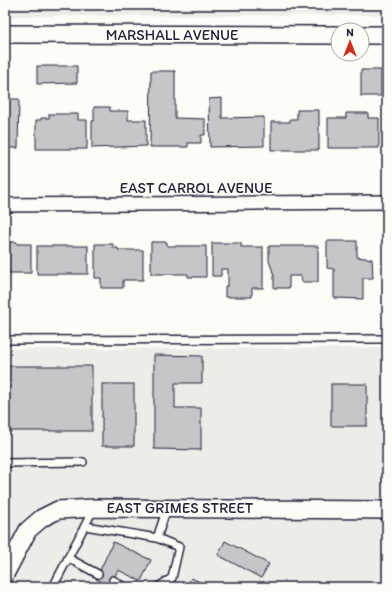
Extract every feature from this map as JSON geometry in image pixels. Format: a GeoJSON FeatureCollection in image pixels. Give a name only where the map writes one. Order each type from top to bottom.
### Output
{"type":"FeatureCollection","features":[{"type":"Feature","properties":{"kind":"street","name":"MARSHALL AVENUE"},"geometry":{"type":"LineString","coordinates":[[5,34],[330,35]]}},
{"type":"Feature","properties":{"kind":"street"},"geometry":{"type":"LineString","coordinates":[[370,35],[387,35]]}},
{"type":"Feature","properties":{"kind":"street","name":"EAST CARROL AVENUE"},"geometry":{"type":"LineString","coordinates":[[5,205],[387,202]]}},
{"type":"Feature","properties":{"kind":"street","name":"EAST GRIMES STREET"},"geometry":{"type":"LineString","coordinates":[[5,574],[28,530],[42,518],[58,510],[94,508],[387,510]]}},
{"type":"Feature","properties":{"kind":"lane"},"geometry":{"type":"LineString","coordinates":[[5,340],[387,339]]}},
{"type":"Feature","properties":{"kind":"lane"},"geometry":{"type":"LineString","coordinates":[[5,463],[84,462]]}},
{"type":"Feature","properties":{"kind":"lane"},"geometry":{"type":"LineString","coordinates":[[53,587],[94,508]]}},
{"type":"Feature","properties":{"kind":"lane"},"geometry":{"type":"LineString","coordinates":[[157,538],[167,508]]}},
{"type":"Feature","properties":{"kind":"lane"},"geometry":{"type":"LineString","coordinates":[[85,526],[157,538],[179,547],[172,578],[158,587]]}},
{"type":"Feature","properties":{"kind":"lane"},"geometry":{"type":"LineString","coordinates":[[68,558],[98,574]]}},
{"type":"Feature","properties":{"kind":"lane"},"geometry":{"type":"LineString","coordinates":[[113,580],[124,587]]}},
{"type":"Feature","properties":{"kind":"shaded area"},"geometry":{"type":"Polygon","coordinates":[[[5,5],[387,5],[387,15],[5,16],[5,5]]]}},
{"type":"Feature","properties":{"kind":"shaded area"},"geometry":{"type":"Polygon","coordinates":[[[385,348],[385,525],[387,526],[387,587],[5,587],[5,349],[385,348]]]}},
{"type":"Feature","properties":{"kind":"building"},"geometry":{"type":"Polygon","coordinates":[[[37,66],[77,66],[77,83],[37,84],[37,66]]]}},
{"type":"Feature","properties":{"kind":"building"},"geometry":{"type":"Polygon","coordinates":[[[361,70],[381,70],[381,96],[361,96],[361,70]]]}},
{"type":"Feature","properties":{"kind":"building"},"geometry":{"type":"Polygon","coordinates":[[[151,71],[175,71],[175,118],[205,119],[205,135],[201,135],[201,143],[188,143],[188,147],[150,147],[151,71]]]}},
{"type":"Feature","properties":{"kind":"building"},"geometry":{"type":"Polygon","coordinates":[[[222,98],[222,118],[264,117],[264,146],[210,147],[209,99],[222,98]]]}},
{"type":"Feature","properties":{"kind":"building"},"geometry":{"type":"Polygon","coordinates":[[[5,99],[19,99],[18,148],[5,148],[5,99]]]}},
{"type":"Feature","properties":{"kind":"building"},"geometry":{"type":"Polygon","coordinates":[[[94,107],[110,107],[110,111],[128,111],[128,120],[146,120],[146,146],[92,148],[92,121],[94,121],[94,107]]]}},
{"type":"Feature","properties":{"kind":"building"},"geometry":{"type":"Polygon","coordinates":[[[297,110],[319,110],[319,150],[271,150],[271,122],[290,122],[290,119],[297,119],[297,110]]]}},
{"type":"Feature","properties":{"kind":"building"},"geometry":{"type":"Polygon","coordinates":[[[346,113],[368,113],[368,118],[379,118],[379,148],[328,148],[328,118],[346,118],[346,113]]]}},
{"type":"Feature","properties":{"kind":"building"},"geometry":{"type":"Polygon","coordinates":[[[49,114],[78,114],[78,120],[87,120],[87,149],[36,149],[36,120],[41,120],[41,118],[49,118],[49,114]]]}},
{"type":"Feature","properties":{"kind":"building"},"geometry":{"type":"Polygon","coordinates":[[[327,241],[357,241],[357,257],[372,259],[373,278],[363,278],[363,299],[334,298],[334,269],[327,268],[327,241]]]}},
{"type":"Feature","properties":{"kind":"building"},"geometry":{"type":"Polygon","coordinates":[[[9,242],[17,242],[17,244],[31,244],[31,273],[5,273],[5,244],[9,244],[9,242]]]}},
{"type":"Feature","properties":{"kind":"building"},"geometry":{"type":"Polygon","coordinates":[[[151,242],[167,242],[167,246],[206,246],[206,277],[188,277],[188,274],[151,274],[151,242]]]}},
{"type":"Feature","properties":{"kind":"building"},"geometry":{"type":"Polygon","coordinates":[[[212,243],[241,243],[241,247],[263,247],[263,288],[252,288],[252,297],[225,297],[225,286],[228,286],[228,269],[221,269],[221,276],[212,276],[212,243]]]}},
{"type":"Feature","properties":{"kind":"building"},"geometry":{"type":"Polygon","coordinates":[[[95,244],[113,244],[113,248],[118,248],[118,250],[143,250],[143,280],[123,280],[123,288],[101,288],[101,278],[95,278],[95,244]]]}},
{"type":"Feature","properties":{"kind":"building"},"geometry":{"type":"Polygon","coordinates":[[[37,246],[88,246],[88,274],[37,274],[37,246]]]}},
{"type":"Feature","properties":{"kind":"building"},"geometry":{"type":"Polygon","coordinates":[[[269,246],[318,246],[318,282],[302,282],[301,276],[289,276],[289,288],[274,288],[274,275],[269,261],[269,246]]]}},
{"type":"Feature","properties":{"kind":"building"},"geometry":{"type":"Polygon","coordinates":[[[154,355],[202,356],[202,383],[175,383],[175,408],[201,408],[201,450],[154,449],[154,355]]]}},
{"type":"Feature","properties":{"kind":"building"},"geometry":{"type":"Polygon","coordinates":[[[5,366],[92,366],[92,431],[5,431],[5,366]]]}},
{"type":"Feature","properties":{"kind":"building"},"geometry":{"type":"Polygon","coordinates":[[[102,384],[134,384],[134,446],[102,446],[102,384]]]}},
{"type":"Feature","properties":{"kind":"building"},"geometry":{"type":"Polygon","coordinates":[[[331,384],[367,384],[367,426],[331,426],[331,384]]]}},
{"type":"Feature","properties":{"kind":"building"},"geometry":{"type":"Polygon","coordinates":[[[225,541],[269,564],[261,578],[218,555],[225,541]]]}},
{"type":"Feature","properties":{"kind":"building"},"geometry":{"type":"Polygon","coordinates":[[[113,542],[151,560],[141,581],[118,570],[110,586],[96,579],[113,542]]]}},
{"type":"Feature","properties":{"kind":"building"},"geometry":{"type":"Polygon","coordinates":[[[191,578],[212,587],[187,587],[191,578]]]}}]}
